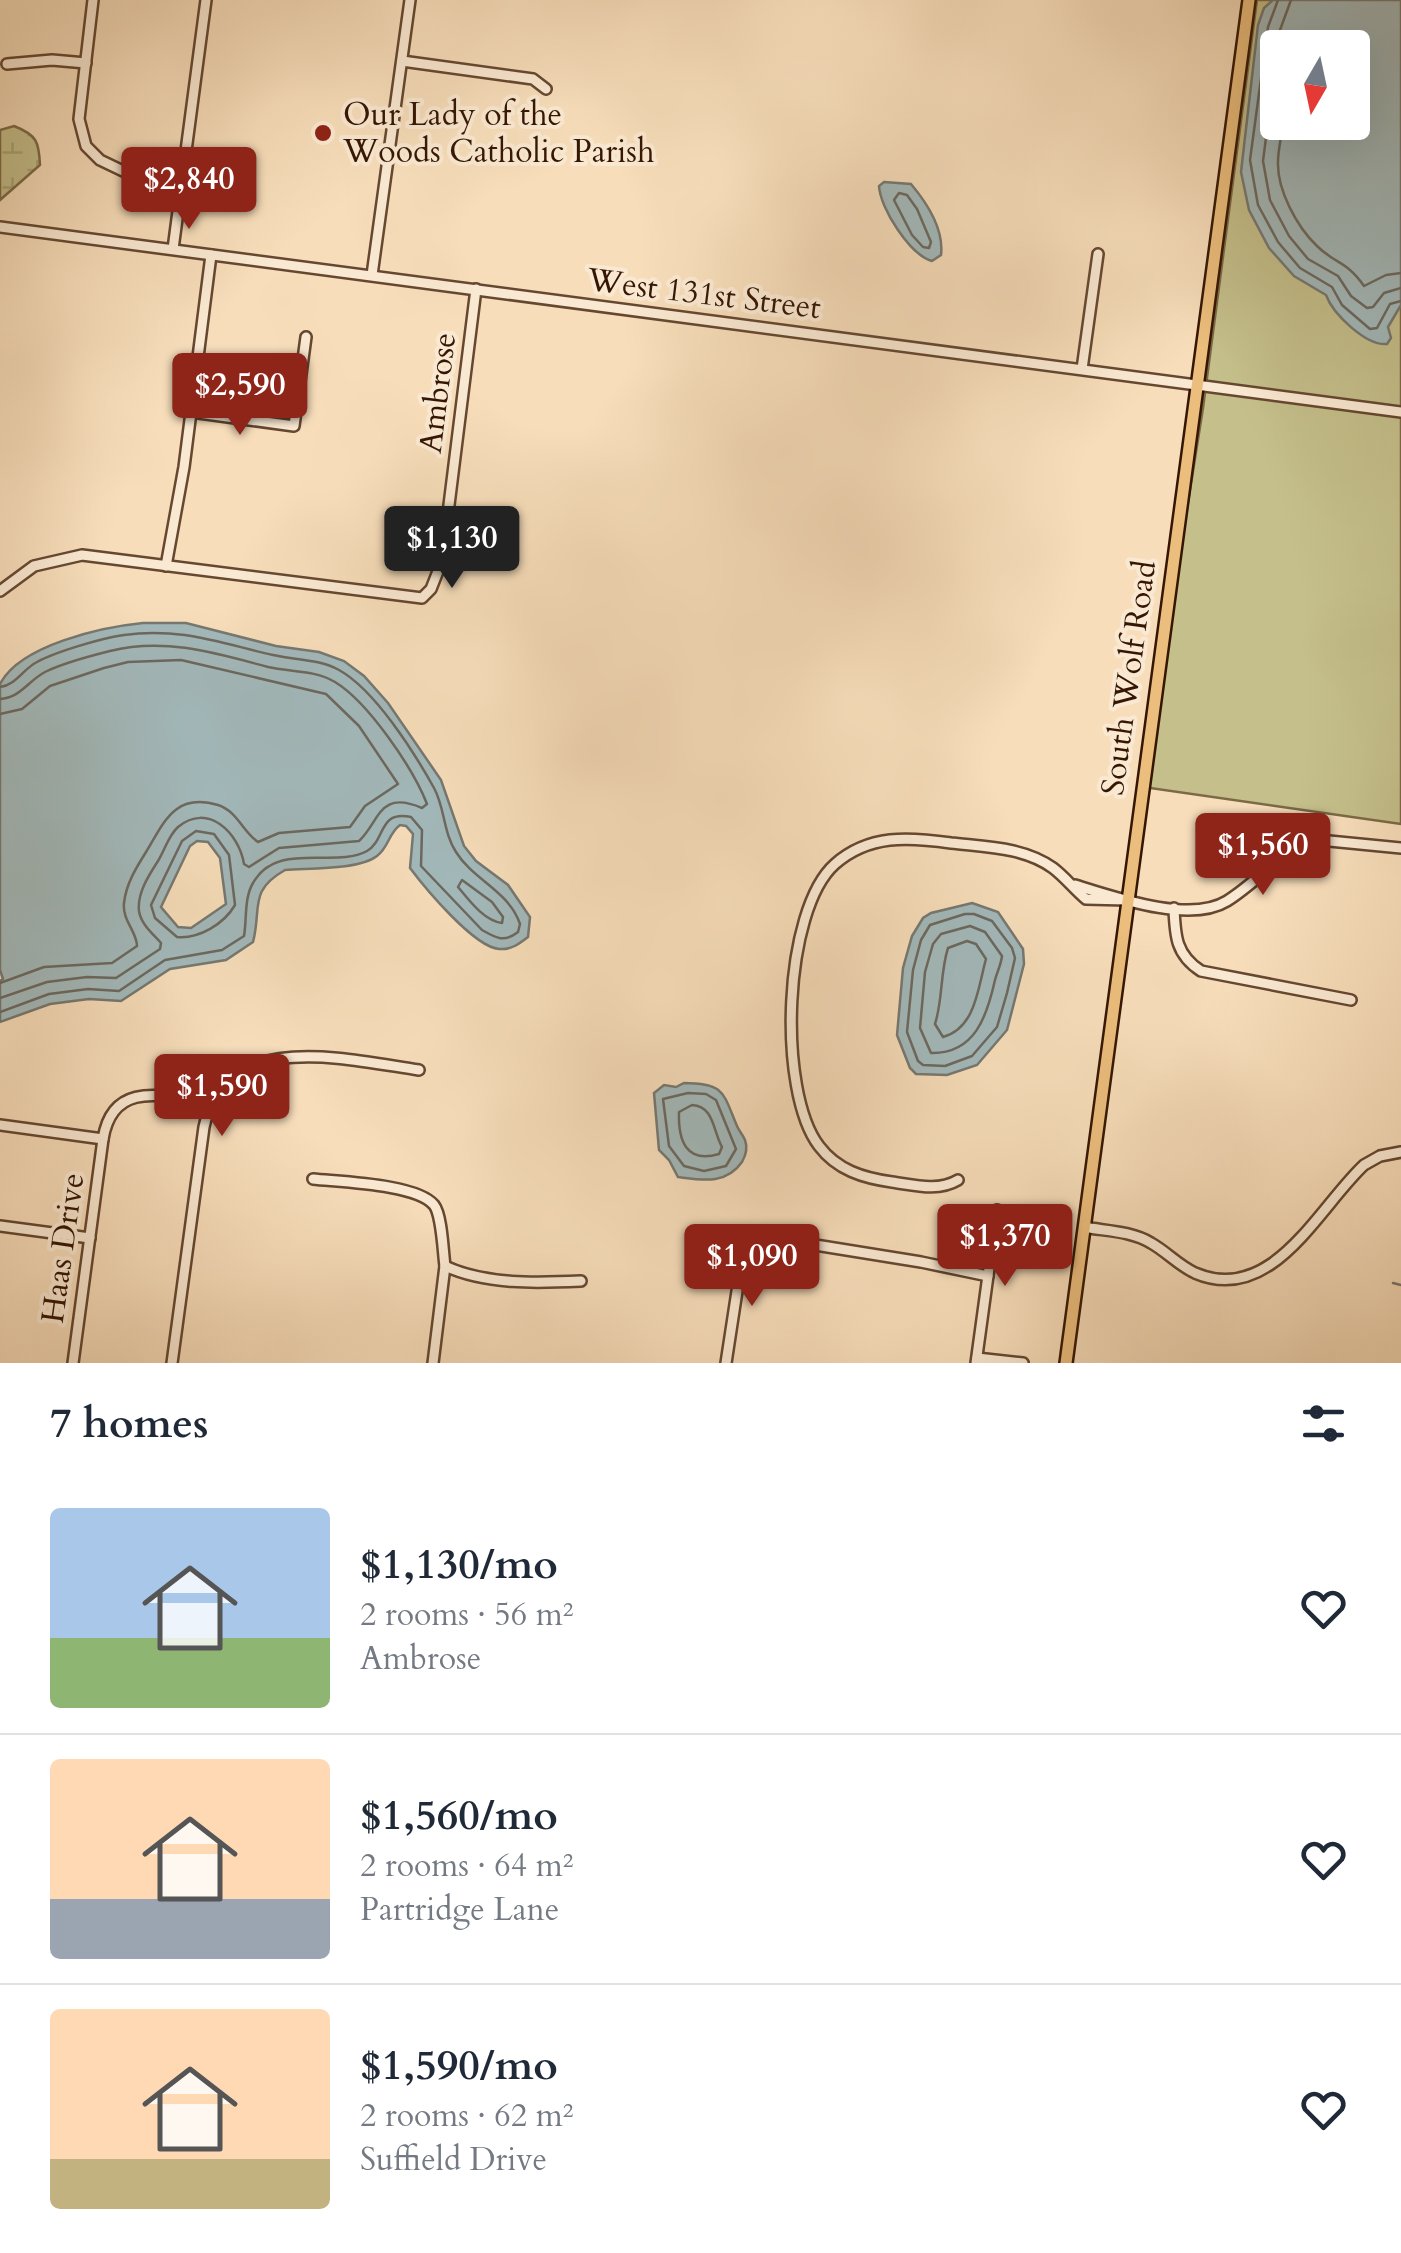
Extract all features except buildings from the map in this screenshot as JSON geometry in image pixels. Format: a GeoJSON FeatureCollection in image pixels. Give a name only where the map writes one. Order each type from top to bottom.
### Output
{"type":"FeatureCollection","features":[{"type":"Feature","properties":{"kind":"main road","name":"South Wolf Road"},"geometry":{"type":"LineString","coordinates":[[1066,1363],[1248,0]]}},
{"type":"Feature","properties":{"kind":"street"},"geometry":{"type":"LineString","coordinates":[[93,0],[79,119],[81,133],[93,154],[122,171],[182,178]]}},
{"type":"Feature","properties":{"kind":"street"},"geometry":{"type":"LineString","coordinates":[[173,250],[206,0]]}},
{"type":"Feature","properties":{"kind":"street"},"geometry":{"type":"LineString","coordinates":[[372,274],[410,0]]}},
{"type":"Feature","properties":{"kind":"street"},"geometry":{"type":"LineString","coordinates":[[402,60],[533,80],[546,90]]}},
{"type":"Feature","properties":{"kind":"street"},"geometry":{"type":"LineString","coordinates":[[7,64],[86,62]]}},
{"type":"Feature","properties":{"kind":"street","name":"West 131st Street"},"geometry":{"type":"LineString","coordinates":[[0,227],[1401,412]]}},
{"type":"Feature","properties":{"kind":"street"},"geometry":{"type":"LineString","coordinates":[[0,591],[34,566],[68,556],[166,566],[211,254]]}},
{"type":"Feature","properties":{"kind":"street"},"geometry":{"type":"LineString","coordinates":[[1082,369],[1098,254]]}},
{"type":"Feature","properties":{"kind":"street","name":"Ambrose"},"geometry":{"type":"LineString","coordinates":[[166,566],[417,600],[427,594],[442,561],[476,290]]}},
{"type":"Feature","properties":{"kind":"street"},"geometry":{"type":"LineString","coordinates":[[190,412],[294,426],[306,337]]}},
{"type":"Feature","properties":{"kind":"street"},"geometry":{"type":"LineString","coordinates":[[0,573],[9,584]]}},
{"type":"Feature","properties":{"kind":"street"},"geometry":{"type":"LineString","coordinates":[[958,1180],[935,1187],[864,1177],[836,1163],[814,1138],[806,1120],[792,1066],[789,1036],[802,927],[810,900],[827,873],[845,857],[868,844],[903,838],[1028,854],[1070,883],[1127,900],[1205,910],[1223,903],[1309,840],[1401,848]]}},
{"type":"Feature","properties":{"kind":"street"},"geometry":{"type":"LineString","coordinates":[[1174,908],[1177,944],[1186,959],[1201,971],[1351,1000]]}},
{"type":"Feature","properties":{"kind":"street"},"geometry":{"type":"LineString","coordinates":[[172,1363],[204,1127],[212,1102],[236,1075],[270,1060],[320,1056],[419,1070]]}},
{"type":"Feature","properties":{"kind":"street"},"geometry":{"type":"LineString","coordinates":[[0,1125],[103,1139],[106,1120],[113,1109],[135,1096],[212,1102]]}},
{"type":"Feature","properties":{"kind":"street","name":"Haas Drive"},"geometry":{"type":"LineString","coordinates":[[73,1363],[103,1139]]}},
{"type":"Feature","properties":{"kind":"street"},"geometry":{"type":"LineString","coordinates":[[1084,1227],[1146,1240],[1181,1266],[1208,1277],[1236,1278],[1272,1266],[1364,1166],[1380,1156],[1401,1152]]}},
{"type":"Feature","properties":{"kind":"street"},"geometry":{"type":"LineString","coordinates":[[313,1179],[396,1189],[426,1199],[437,1212],[446,1266],[434,1363]]}},
{"type":"Feature","properties":{"kind":"street"},"geometry":{"type":"LineString","coordinates":[[997,1210],[977,1360],[1023,1363]]}},
{"type":"Feature","properties":{"kind":"street"},"geometry":{"type":"LineString","coordinates":[[0,1226],[90,1238]]}},
{"type":"Feature","properties":{"kind":"street"},"geometry":{"type":"LineString","coordinates":[[726,1363],[742,1252],[750,1242],[772,1238],[988,1276]]}},
{"type":"Feature","properties":{"kind":"street"},"geometry":{"type":"LineString","coordinates":[[446,1266],[534,1283],[581,1281]]}},
{"type":"Feature","properties":{"kind":"green space"},"geometry":{"type":"Polygon","coordinates":[[[1257,0],[1401,0],[1401,824],[1143,787],[1203,408],[1257,0]]]}},
{"type":"Feature","properties":{"kind":"green space"},"geometry":{"type":"Polygon","coordinates":[[[14,126],[35,140],[40,165],[0,200],[0,130],[14,126]]]}},
{"type":"Feature","properties":{"kind":"water"},"geometry":{"type":"Polygon","coordinates":[[[1273,0],[1401,0],[1401,305],[1388,327],[1391,338],[1387,344],[1360,334],[1326,295],[1294,276],[1269,248],[1249,210],[1241,172],[1258,25],[1264,8],[1273,0]]]}},
{"type":"Feature","properties":{"kind":"water"},"geometry":{"type":"Polygon","coordinates":[[[884,182],[911,184],[917,191],[937,227],[941,255],[932,261],[923,257],[898,230],[881,195],[879,186],[884,182]]]}},
{"type":"Feature","properties":{"kind":"water"},"geometry":{"type":"Polygon","coordinates":[[[186,623],[276,646],[319,652],[344,661],[364,676],[388,703],[441,780],[464,846],[476,861],[508,885],[530,917],[528,937],[499,949],[464,928],[410,868],[413,834],[400,825],[381,852],[369,861],[285,870],[273,878],[258,901],[253,942],[226,960],[170,969],[121,1001],[89,999],[50,1004],[0,1022],[0,684],[10,670],[43,649],[126,625],[186,623]],[[197,841],[190,846],[161,907],[178,927],[191,928],[226,904],[220,858],[208,842],[197,841]]]}},
{"type":"Feature","properties":{"kind":"water"},"geometry":{"type":"Polygon","coordinates":[[[972,903],[998,912],[1023,949],[1024,964],[1007,1030],[977,1065],[947,1075],[916,1074],[897,1035],[903,968],[912,936],[931,913],[972,903]]]}},
{"type":"Feature","properties":{"kind":"water"},"geometry":{"type":"Polygon","coordinates":[[[684,1083],[708,1085],[721,1092],[745,1140],[742,1162],[721,1178],[678,1177],[659,1150],[654,1093],[664,1085],[676,1087],[684,1083]]]}},
{"type":"Feature","properties":{"kind":"waterway"},"geometry":{"type":"LineString","coordinates":[[1393,1283],[1401,1285]]}},
{"type":"Feature","properties":{"kind":"place","name":"Our Lady of the Woods Catholic Parish"},"geometry":{"type":"Point","coordinates":[323,133]}}]}
